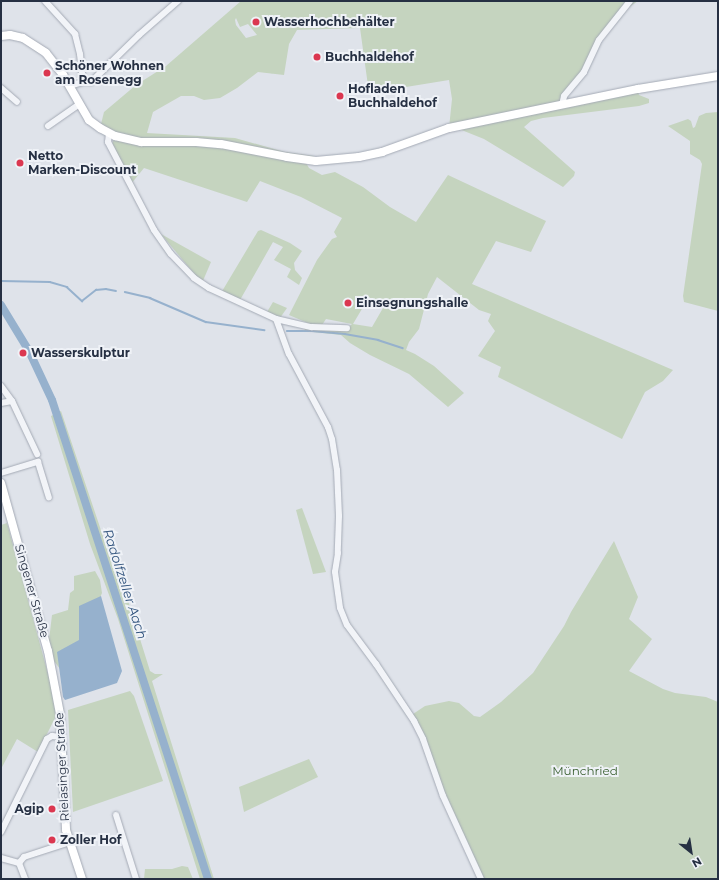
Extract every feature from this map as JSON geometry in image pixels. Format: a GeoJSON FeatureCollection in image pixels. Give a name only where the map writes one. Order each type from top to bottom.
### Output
{"type":"FeatureCollection","features":[{"type":"Feature","properties":{"kind":"main road"},"geometry":{"type":"LineString","coordinates":[[1,36],[10,35],[23,38],[40,48],[51,58],[70,86],[79,104],[93,123],[108,133],[133,142],[214,143],[299,160],[330,161],[359,157],[382,152],[449,128],[700,78],[718,76]]}},
{"type":"Feature","properties":{"kind":"main road","name":"Singener Straße"},"geometry":{"type":"LineString","coordinates":[[1,483],[48,651],[58,700]]}},
{"type":"Feature","properties":{"kind":"main road","name":"Rielasinger Straße"},"geometry":{"type":"LineString","coordinates":[[58,700],[62,737],[66,830],[82,879]]}},
{"type":"Feature","properties":{"kind":"street"},"geometry":{"type":"LineString","coordinates":[[45,1],[75,34],[80,54],[83,82]]}},
{"type":"Feature","properties":{"kind":"street"},"geometry":{"type":"LineString","coordinates":[[70,86],[83,82],[91,82],[139,35],[178,1]]}},
{"type":"Feature","properties":{"kind":"street"},"geometry":{"type":"LineString","coordinates":[[562,105],[564,96],[584,72],[599,40],[630,1]]}},
{"type":"Feature","properties":{"kind":"street"},"geometry":{"type":"LineString","coordinates":[[1,88],[17,102]]}},
{"type":"Feature","properties":{"kind":"street"},"geometry":{"type":"LineString","coordinates":[[48,126],[79,104]]}},
{"type":"Feature","properties":{"kind":"street"},"geometry":{"type":"LineString","coordinates":[[108,133],[108,142],[154,230],[184,268],[194,278],[209,288],[278,320],[312,327],[347,328]]}},
{"type":"Feature","properties":{"kind":"street"},"geometry":{"type":"LineString","coordinates":[[278,320],[289,354],[328,427],[332,439],[337,470],[339,516],[338,553],[335,572],[340,608],[347,625],[376,664],[414,721],[423,739],[443,796],[481,879]]}},
{"type":"Feature","properties":{"kind":"street"},"geometry":{"type":"LineString","coordinates":[[1,386],[12,401],[37,454]]}},
{"type":"Feature","properties":{"kind":"street"},"geometry":{"type":"LineString","coordinates":[[1,403],[12,401]]}},
{"type":"Feature","properties":{"kind":"street"},"geometry":{"type":"LineString","coordinates":[[1,473],[38,462],[49,497]]}},
{"type":"Feature","properties":{"kind":"street"},"geometry":{"type":"LineString","coordinates":[[1,832],[47,739],[52,736],[62,737]]}},
{"type":"Feature","properties":{"kind":"street"},"geometry":{"type":"LineString","coordinates":[[116,815],[136,879]]}},
{"type":"Feature","properties":{"kind":"street"},"geometry":{"type":"LineString","coordinates":[[19,863],[24,857],[70,842]]}},
{"type":"Feature","properties":{"kind":"street"},"geometry":{"type":"LineString","coordinates":[[1,858],[19,863]]}},
{"type":"Feature","properties":{"kind":"street"},"geometry":{"type":"LineString","coordinates":[[19,863],[25,879]]}},
{"type":"Feature","properties":{"kind":"green space"},"geometry":{"type":"Polygon","coordinates":[[[241,1],[638,1],[625,10],[604,35],[562,104],[638,89],[639,95],[649,99],[649,103],[639,106],[543,118],[531,121],[524,127],[575,172],[574,176],[563,187],[484,139],[459,129],[449,128],[452,99],[449,80],[369,93],[360,28],[297,30],[289,44],[284,75],[258,72],[237,88],[220,98],[204,100],[194,96],[181,96],[153,112],[147,133],[235,138],[285,152],[314,156],[316,161],[305,161],[309,168],[322,175],[335,172],[363,187],[390,207],[416,222],[448,175],[546,221],[531,252],[496,241],[472,284],[673,370],[663,381],[645,392],[622,439],[498,377],[501,367],[478,356],[495,331],[488,321],[491,314],[479,310],[437,277],[428,294],[419,329],[409,342],[406,350],[434,366],[464,393],[448,407],[409,374],[370,355],[350,343],[341,335],[304,331],[307,325],[347,328],[352,324],[326,319],[322,325],[310,324],[289,315],[317,260],[332,239],[337,237],[334,232],[342,218],[301,197],[260,181],[247,202],[144,168],[131,184],[111,147],[115,136],[100,128],[104,112],[136,85],[166,66],[241,1]],[[236,18],[236,25],[246,38],[257,35],[248,24],[240,27],[236,18]],[[369,297],[353,324],[372,327],[383,308],[369,297]]]}},
{"type":"Feature","properties":{"kind":"green space"},"geometry":{"type":"Polygon","coordinates":[[[718,112],[718,311],[684,302],[683,296],[702,164],[700,160],[690,154],[690,141],[668,126],[688,119],[691,121],[693,128],[695,127],[699,116],[706,113],[718,112]]]}},
{"type":"Feature","properties":{"kind":"green space"},"geometry":{"type":"Polygon","coordinates":[[[261,230],[290,243],[302,251],[294,263],[295,270],[302,278],[299,285],[287,277],[291,269],[274,260],[283,247],[273,242],[240,300],[221,293],[258,231],[261,230]]]}},
{"type":"Feature","properties":{"kind":"green space"},"geometry":{"type":"Polygon","coordinates":[[[161,234],[211,262],[202,283],[176,252],[161,234]]]}},
{"type":"Feature","properties":{"kind":"green space"},"geometry":{"type":"Polygon","coordinates":[[[273,302],[287,308],[280,318],[267,312],[273,302]]]}},
{"type":"Feature","properties":{"kind":"green space"},"geometry":{"type":"Polygon","coordinates":[[[61,411],[114,569],[121,578],[150,671],[155,674],[163,674],[152,681],[214,879],[200,879],[118,619],[90,544],[51,416],[61,411]]]}},
{"type":"Feature","properties":{"kind":"green space"},"geometry":{"type":"Polygon","coordinates":[[[302,508],[326,572],[313,574],[296,510],[302,508]]]}},
{"type":"Feature","properties":{"kind":"green space"},"geometry":{"type":"Polygon","coordinates":[[[7,523],[50,681],[56,716],[38,752],[17,739],[1,769],[1,525],[7,523]]]}},
{"type":"Feature","properties":{"kind":"green space","name":"Münchried"},"geometry":{"type":"Polygon","coordinates":[[[614,541],[638,597],[629,619],[652,639],[629,671],[663,689],[675,693],[706,697],[718,702],[718,879],[482,879],[456,825],[413,714],[425,706],[449,701],[459,703],[474,716],[480,717],[501,702],[533,673],[564,626],[614,541]]]}},
{"type":"Feature","properties":{"kind":"green space"},"geometry":{"type":"Polygon","coordinates":[[[95,571],[100,580],[102,593],[81,642],[60,669],[54,661],[49,640],[52,615],[68,610],[70,593],[74,590],[74,576],[95,571]]]}},
{"type":"Feature","properties":{"kind":"green space"},"geometry":{"type":"Polygon","coordinates":[[[130,691],[134,696],[163,781],[73,812],[68,710],[130,691]]]}},
{"type":"Feature","properties":{"kind":"green space"},"geometry":{"type":"Polygon","coordinates":[[[309,759],[318,777],[244,812],[239,787],[309,759]]]}},
{"type":"Feature","properties":{"kind":"green space"},"geometry":{"type":"Polygon","coordinates":[[[182,866],[188,867],[193,879],[144,879],[145,869],[172,869],[182,866]]]}},
{"type":"Feature","properties":{"kind":"water"},"geometry":{"type":"Polygon","coordinates":[[[101,596],[122,671],[117,683],[65,700],[63,697],[57,652],[79,640],[79,606],[101,596]]]}},
{"type":"Feature","properties":{"kind":"waterway"},"geometry":{"type":"LineString","coordinates":[[1,281],[50,282],[67,287],[82,301],[96,290],[106,289],[116,291]]}},
{"type":"Feature","properties":{"kind":"waterway"},"geometry":{"type":"LineString","coordinates":[[125,292],[150,298],[206,322],[264,330]]}},
{"type":"Feature","properties":{"kind":"waterway","name":"Radolfzeller Aach"},"geometry":{"type":"LineString","coordinates":[[1,305],[29,351],[52,400],[208,879]]}},
{"type":"Feature","properties":{"kind":"waterway"},"geometry":{"type":"LineString","coordinates":[[287,331],[312,331],[345,334],[378,340],[403,348]]}},
{"type":"Feature","properties":{"kind":"place","name":"Wasserhochbehälter"},"geometry":{"type":"Point","coordinates":[256,22]}},
{"type":"Feature","properties":{"kind":"place","name":"Buchhaldehof"},"geometry":{"type":"Point","coordinates":[317,57]}},
{"type":"Feature","properties":{"kind":"place","name":"Schöner Wohnen am Rosenegg"},"geometry":{"type":"Point","coordinates":[47,73]}},
{"type":"Feature","properties":{"kind":"place","name":"Hofladen Buchhaldehof"},"geometry":{"type":"Point","coordinates":[340,96]}},
{"type":"Feature","properties":{"kind":"place","name":"Netto Marken-Discount"},"geometry":{"type":"Point","coordinates":[20,163]}},
{"type":"Feature","properties":{"kind":"place","name":"Einsegnungshalle"},"geometry":{"type":"Point","coordinates":[348,303]}},
{"type":"Feature","properties":{"kind":"place","name":"Wasserskulptur"},"geometry":{"type":"Point","coordinates":[23,353]}},
{"type":"Feature","properties":{"kind":"place","name":"Agip"},"geometry":{"type":"Point","coordinates":[52,809]}},
{"type":"Feature","properties":{"kind":"place","name":"Zoller Hof"},"geometry":{"type":"Point","coordinates":[52,840]}}]}
